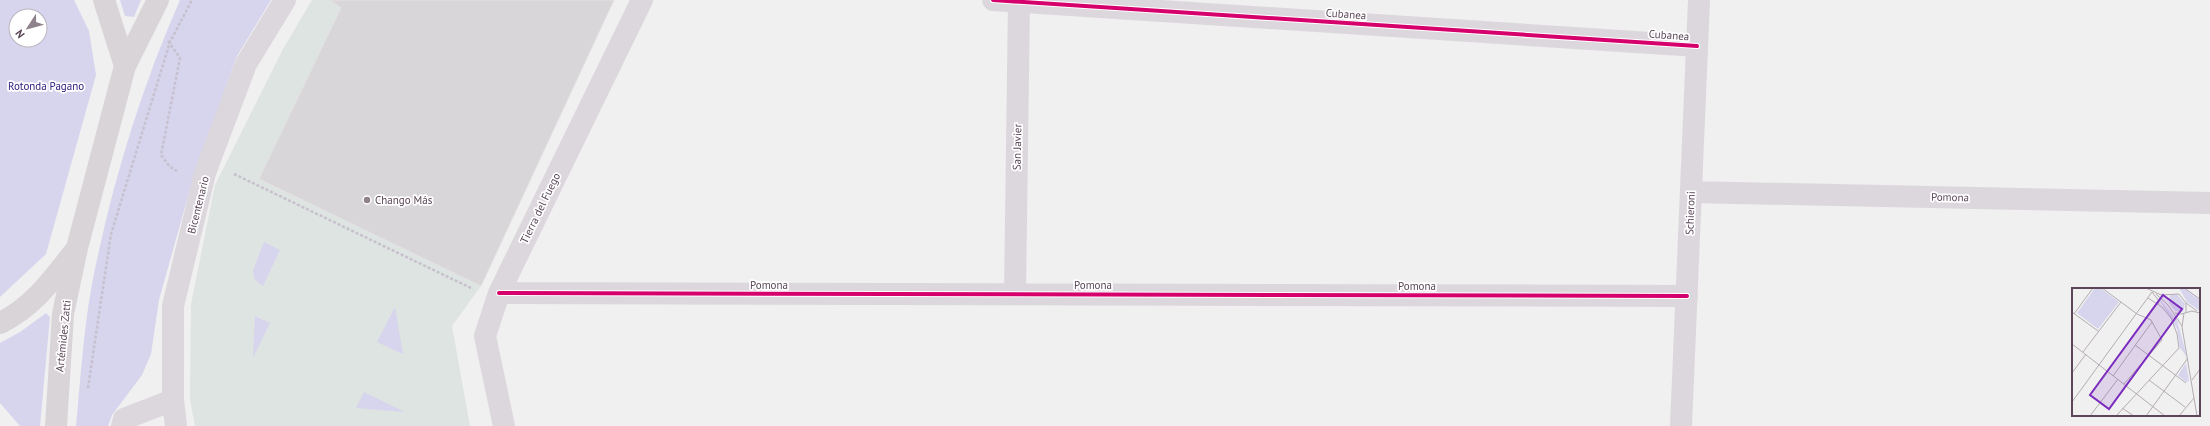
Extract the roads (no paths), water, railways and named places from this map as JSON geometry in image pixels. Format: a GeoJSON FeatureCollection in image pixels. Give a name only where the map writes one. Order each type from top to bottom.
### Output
{"type":"FeatureCollection","features":[{"type":"Feature","properties":{"kind":"main road"},"geometry":{"type":"LineString","coordinates":[[104,0],[125,66]]}},
{"type":"Feature","properties":{"kind":"main road"},"geometry":{"type":"LineString","coordinates":[[0,323],[19,314],[46,288],[77,248],[125,66],[158,0]]}},
{"type":"Feature","properties":{"kind":"main road","name":"Artémides Zatti"},"geometry":{"type":"LineString","coordinates":[[56,426],[63,314],[77,248]]}},
{"type":"Feature","properties":{"kind":"street","name":"Bicentenario"},"geometry":{"type":"LineString","coordinates":[[176,426],[173,400],[173,306],[205,173],[246,64],[285,0]]}},
{"type":"Feature","properties":{"kind":"street","name":"Tierra del Fuego"},"geometry":{"type":"LineString","coordinates":[[504,426],[485,336],[497,299],[642,0]]}},
{"type":"Feature","properties":{"kind":"street","name":"Cubanea"},"geometry":{"type":"LineString","coordinates":[[994,0],[1697,46]]}},
{"type":"Feature","properties":{"kind":"street","name":"Schieroni"},"geometry":{"type":"LineString","coordinates":[[1681,426],[1699,0]]}},
{"type":"Feature","properties":{"kind":"street","name":"San Javier"},"geometry":{"type":"LineString","coordinates":[[1015,294],[1019,1]]}},
{"type":"Feature","properties":{"kind":"street","name":"Pomona"},"geometry":{"type":"LineString","coordinates":[[1691,192],[2210,203]]}},
{"type":"Feature","properties":{"kind":"street","name":"Pomona"},"geometry":{"type":"LineString","coordinates":[[497,299],[1015,294],[1687,296]]}},
{"type":"Feature","properties":{"kind":"street"},"geometry":{"type":"LineString","coordinates":[[122,426],[124,419],[173,400]]}},
{"type":"Feature","properties":{"kind":"place","name":"Chango Más"},"geometry":{"type":"Point","coordinates":[367,200]}},
{"type":"Feature","properties":{"kind":"park label","name":"Rotonda Pagano"},"geometry":{"type":"Point","coordinates":[46,86]}}]}
